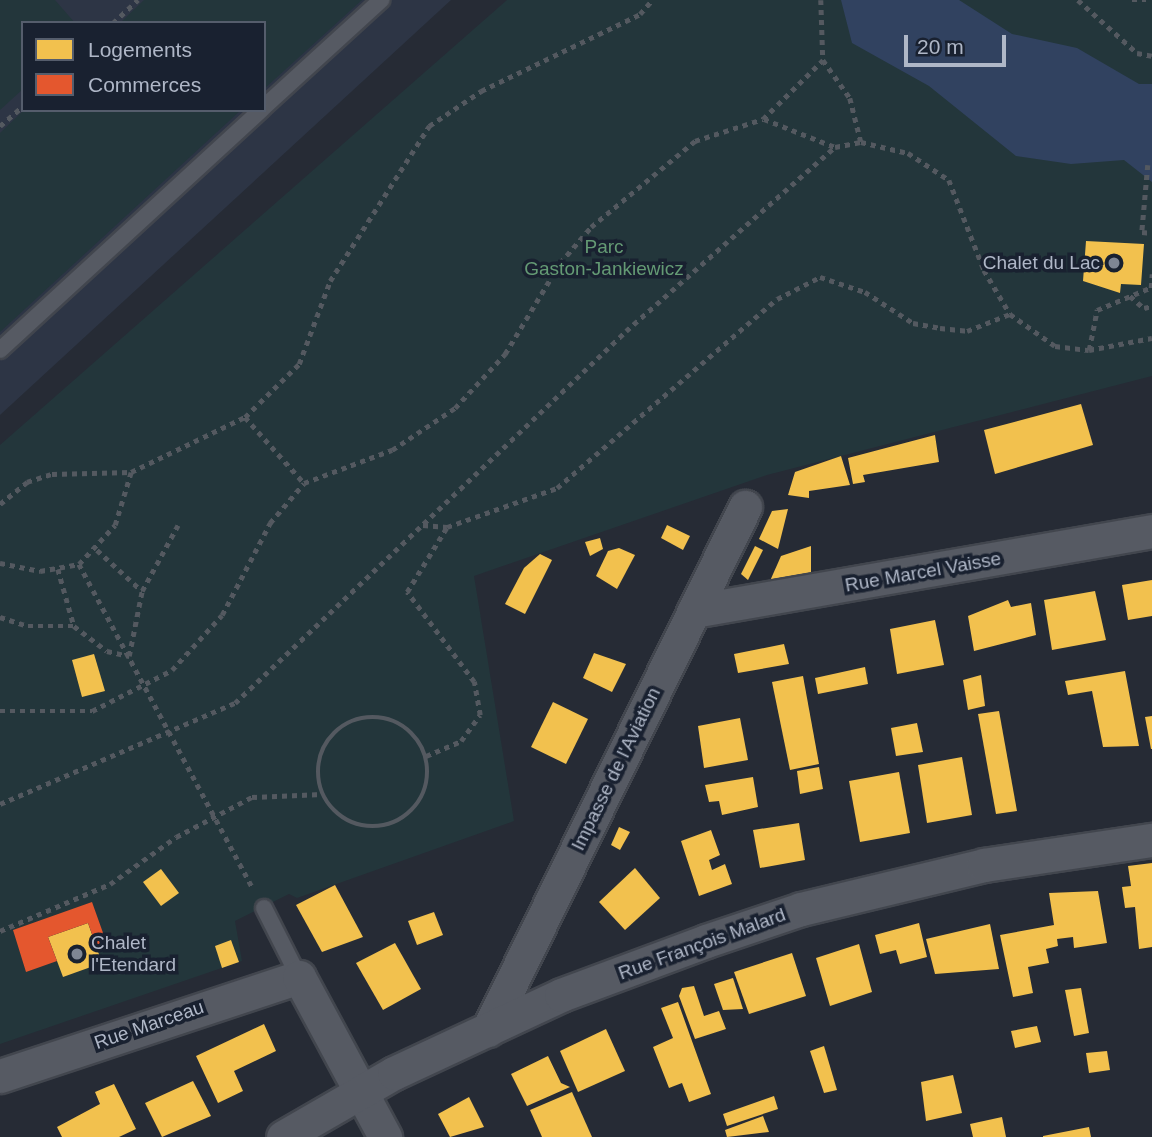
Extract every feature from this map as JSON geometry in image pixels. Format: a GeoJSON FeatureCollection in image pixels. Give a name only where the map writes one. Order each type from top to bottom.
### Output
{"type":"FeatureCollection","features":[{"type":"Feature","properties":{"kind":"street","name":"Impasse de l'Aviation"},"geometry":{"type":"LineString","coordinates":[[488,1030],[746,508]]}},
{"type":"Feature","properties":{"kind":"street","name":"Rue Marcel Vaisse"},"geometry":{"type":"LineString","coordinates":[[694,611],[1152,531]]}},
{"type":"Feature","properties":{"kind":"street","name":"Rue François Malard"},"geometry":{"type":"LineString","coordinates":[[283,1137],[361,1091],[561,995],[801,909],[984,865],[1152,840]]}},
{"type":"Feature","properties":{"kind":"street","name":"Rue Marceau"},"geometry":{"type":"LineString","coordinates":[[0,1076],[299,977]]}},
{"type":"Feature","properties":{"kind":"street"},"geometry":{"type":"LineString","coordinates":[[299,977],[385,1137]]}},
{"type":"Feature","properties":{"kind":"lane"},"geometry":{"type":"LineString","coordinates":[[266,106],[381,0]]}},
{"type":"Feature","properties":{"kind":"lane"},"geometry":{"type":"LineString","coordinates":[[0,350],[260,112]]}},
{"type":"Feature","properties":{"kind":"lane"},"geometry":{"type":"LineString","coordinates":[[264,908],[299,977]]}},
{"type":"Feature","properties":{"kind":"path"},"geometry":{"type":"LineString","coordinates":[[115,21],[138,0]]}},
{"type":"Feature","properties":{"kind":"path"},"geometry":{"type":"LineString","coordinates":[[0,504],[27,482],[52,474],[131,472],[245,417],[299,364],[330,281],[429,126],[481,91],[640,14],[652,0]]}},
{"type":"Feature","properties":{"kind":"path"},"geometry":{"type":"LineString","coordinates":[[821,0],[823,60],[850,98],[862,142]]}},
{"type":"Feature","properties":{"kind":"path"},"geometry":{"type":"LineString","coordinates":[[1078,0],[1137,53],[1152,56]]}},
{"type":"Feature","properties":{"kind":"path"},"geometry":{"type":"LineString","coordinates":[[1132,0],[1146,0]]}},
{"type":"Feature","properties":{"kind":"path"},"geometry":{"type":"LineString","coordinates":[[0,711],[92,711],[145,687],[198,649],[270,523],[304,483],[392,450],[434,425],[505,354],[560,263],[592,228],[695,141],[763,119],[823,60]]}},
{"type":"Feature","properties":{"kind":"path"},"geometry":{"type":"LineString","coordinates":[[0,126],[21,108]]}},
{"type":"Feature","properties":{"kind":"path"},"geometry":{"type":"LineString","coordinates":[[763,119],[835,147]]}},
{"type":"Feature","properties":{"kind":"path"},"geometry":{"type":"LineString","coordinates":[[0,804],[170,735],[235,703],[712,253],[835,147],[862,142],[908,153],[949,180],[984,270],[1010,314],[1055,346],[1089,350],[1152,338]]}},
{"type":"Feature","properties":{"kind":"path"},"geometry":{"type":"LineString","coordinates":[[1148,165],[1142,232],[1152,233]]}},
{"type":"Feature","properties":{"kind":"path"},"geometry":{"type":"LineString","coordinates":[[1089,350],[1097,310],[1151,287],[1152,274]]}},
{"type":"Feature","properties":{"kind":"path"},"geometry":{"type":"LineString","coordinates":[[422,525],[447,527],[557,488],[777,299],[820,277],[866,292],[913,323],[967,331],[1010,314]]}},
{"type":"Feature","properties":{"kind":"path"},"geometry":{"type":"LineString","coordinates":[[1130,296],[1144,308],[1152,306]]}},
{"type":"Feature","properties":{"kind":"path"},"geometry":{"type":"LineString","coordinates":[[245,417],[304,483]]}},
{"type":"Feature","properties":{"kind":"path"},"geometry":{"type":"LineString","coordinates":[[0,563],[58,569],[79,564],[97,550],[126,502],[131,472]]}},
{"type":"Feature","properties":{"kind":"path"},"geometry":{"type":"LineString","coordinates":[[129,656],[142,591],[178,525]]}},
{"type":"Feature","properties":{"kind":"path"},"geometry":{"type":"LineString","coordinates":[[426,756],[461,741],[480,715],[474,681],[407,592],[447,527]]}},
{"type":"Feature","properties":{"kind":"path"},"geometry":{"type":"LineString","coordinates":[[97,550],[142,591]]}},
{"type":"Feature","properties":{"kind":"path"},"geometry":{"type":"LineString","coordinates":[[79,564],[264,908]]}},
{"type":"Feature","properties":{"kind":"path"},"geometry":{"type":"LineString","coordinates":[[58,569],[74,626]]}},
{"type":"Feature","properties":{"kind":"path"},"geometry":{"type":"LineString","coordinates":[[0,617],[28,625],[74,626],[107,651],[129,656]]}},
{"type":"Feature","properties":{"kind":"path"},"geometry":{"type":"LineString","coordinates":[[394,721],[426,756],[429,775],[415,809],[383,827],[346,821],[322,794],[318,761],[347,723],[394,721]]}},
{"type":"Feature","properties":{"kind":"path"},"geometry":{"type":"LineString","coordinates":[[0,931],[110,884],[213,814],[252,797],[322,794]]}},
{"type":"Feature","properties":{"kind":"shaded area"},"geometry":{"type":"Polygon","coordinates":[[[0,0],[451,0],[0,415],[0,0]]]}},
{"type":"Feature","properties":{"kind":"green space"},"geometry":{"type":"Polygon","coordinates":[[[0,0],[55,0],[73,21],[21,21],[21,91],[0,110],[0,0]]]}},
{"type":"Feature","properties":{"kind":"green space"},"geometry":{"type":"Polygon","coordinates":[[[144,0],[362,0],[266,87],[266,21],[122,21],[144,0]]]}},
{"type":"Feature","properties":{"kind":"green space","name":"Parc Gaston-Jankiewicz"},"geometry":{"type":"Polygon","coordinates":[[[507,0],[1152,0],[1152,376],[767,475],[474,576],[514,821],[297,898],[289,894],[235,921],[242,961],[0,1044],[0,445],[507,0]]]}},
{"type":"Feature","properties":{"kind":"green space"},"geometry":{"type":"Polygon","coordinates":[[[22,112],[239,112],[0,332],[0,133],[22,112]]]}},
{"type":"Feature","properties":{"kind":"water"},"geometry":{"type":"Polygon","coordinates":[[[841,0],[959,0],[1012,34],[1077,48],[1139,84],[1152,84],[1152,182],[1124,160],[1071,164],[1016,156],[929,86],[852,43],[841,0]]]}},
{"type":"Feature","properties":{"kind":"building: Logements","name":"Chalet du Lac"},"geometry":{"type":"Polygon","coordinates":[[[1086,241],[1144,244],[1141,285],[1121,284],[1120,293],[1083,281],[1086,241]]]}},
{"type":"Feature","properties":{"kind":"building: Logements"},"geometry":{"type":"Polygon","coordinates":[[[1081,404],[1093,445],[995,474],[984,430],[1081,404]]]}},
{"type":"Feature","properties":{"kind":"building: Logements"},"geometry":{"type":"Polygon","coordinates":[[[935,435],[939,462],[863,475],[865,482],[853,484],[848,458],[935,435]]]}},
{"type":"Feature","properties":{"kind":"building: Logements"},"geometry":{"type":"Polygon","coordinates":[[[841,456],[850,485],[809,491],[809,498],[788,495],[795,472],[841,456]]]}},
{"type":"Feature","properties":{"kind":"building: Logements"},"geometry":{"type":"Polygon","coordinates":[[[788,509],[778,549],[759,539],[772,511],[788,509]]]}},
{"type":"Feature","properties":{"kind":"building: Logements"},"geometry":{"type":"Polygon","coordinates":[[[667,525],[690,536],[683,550],[661,538],[667,525]]]}},
{"type":"Feature","properties":{"kind":"building: Logements"},"geometry":{"type":"Polygon","coordinates":[[[600,538],[603,549],[590,556],[585,542],[600,538]]]}},
{"type":"Feature","properties":{"kind":"building: Logements"},"geometry":{"type":"Polygon","coordinates":[[[755,546],[763,550],[748,580],[741,574],[755,546]]]}},
{"type":"Feature","properties":{"kind":"building: Logements"},"geometry":{"type":"Polygon","coordinates":[[[811,546],[811,573],[770,581],[781,556],[811,546]]]}},
{"type":"Feature","properties":{"kind":"building: Logements"},"geometry":{"type":"Polygon","coordinates":[[[619,548],[635,555],[617,589],[596,576],[608,551],[619,548]]]}},
{"type":"Feature","properties":{"kind":"building: Logements"},"geometry":{"type":"Polygon","coordinates":[[[540,554],[552,560],[525,614],[505,604],[524,568],[540,554]]]}},
{"type":"Feature","properties":{"kind":"building: Logements"},"geometry":{"type":"Polygon","coordinates":[[[1152,580],[1152,616],[1128,620],[1122,585],[1152,580]]]}},
{"type":"Feature","properties":{"kind":"building: Logements"},"geometry":{"type":"Polygon","coordinates":[[[1095,591],[1106,640],[1052,650],[1044,600],[1095,591]]]}},
{"type":"Feature","properties":{"kind":"building: Logements"},"geometry":{"type":"Polygon","coordinates":[[[1008,600],[1011,607],[1031,603],[1036,635],[974,651],[968,616],[1008,600]]]}},
{"type":"Feature","properties":{"kind":"building: Logements"},"geometry":{"type":"Polygon","coordinates":[[[935,620],[944,665],[897,674],[890,629],[935,620]]]}},
{"type":"Feature","properties":{"kind":"building: Logements"},"geometry":{"type":"Polygon","coordinates":[[[784,644],[789,664],[738,673],[734,654],[784,644]]]}},
{"type":"Feature","properties":{"kind":"building: Logements"},"geometry":{"type":"Polygon","coordinates":[[[594,653],[626,664],[612,692],[583,678],[594,653]]]}},
{"type":"Feature","properties":{"kind":"building: Logements"},"geometry":{"type":"Polygon","coordinates":[[[94,654],[105,691],[82,697],[72,660],[94,654]]]}},
{"type":"Feature","properties":{"kind":"building: Logements"},"geometry":{"type":"Polygon","coordinates":[[[865,667],[868,684],[818,694],[815,678],[865,667]]]}},
{"type":"Feature","properties":{"kind":"building: Logements"},"geometry":{"type":"Polygon","coordinates":[[[1125,671],[1139,746],[1103,747],[1092,691],[1068,695],[1065,681],[1125,671]]]}},
{"type":"Feature","properties":{"kind":"building: Logements"},"geometry":{"type":"Polygon","coordinates":[[[981,675],[985,706],[968,710],[963,680],[981,675]]]}},
{"type":"Feature","properties":{"kind":"building: Logements"},"geometry":{"type":"Polygon","coordinates":[[[803,676],[819,764],[790,770],[772,682],[803,676]]]}},
{"type":"Feature","properties":{"kind":"building: Logements"},"geometry":{"type":"Polygon","coordinates":[[[553,702],[588,719],[566,764],[531,747],[553,702]]]}},
{"type":"Feature","properties":{"kind":"building: Logements"},"geometry":{"type":"Polygon","coordinates":[[[999,711],[1017,811],[996,814],[978,714],[999,711]]]}},
{"type":"Feature","properties":{"kind":"building: Logements"},"geometry":{"type":"Polygon","coordinates":[[[1152,716],[1152,749],[1151,749],[1145,717],[1152,716]]]}},
{"type":"Feature","properties":{"kind":"building: Logements"},"geometry":{"type":"Polygon","coordinates":[[[740,718],[748,760],[704,768],[698,726],[740,718]]]}},
{"type":"Feature","properties":{"kind":"building: Logements"},"geometry":{"type":"Polygon","coordinates":[[[917,723],[923,752],[896,756],[891,728],[917,723]]]}},
{"type":"Feature","properties":{"kind":"building: Logements"},"geometry":{"type":"Polygon","coordinates":[[[962,757],[972,815],[927,823],[918,765],[962,757]]]}},
{"type":"Feature","properties":{"kind":"building: Logements"},"geometry":{"type":"Polygon","coordinates":[[[819,767],[823,789],[800,794],[797,771],[819,767]]]}},
{"type":"Feature","properties":{"kind":"building: Logements"},"geometry":{"type":"Polygon","coordinates":[[[899,772],[910,833],[860,842],[849,781],[899,772]]]}},
{"type":"Feature","properties":{"kind":"building: Logements"},"geometry":{"type":"Polygon","coordinates":[[[753,777],[758,807],[722,815],[719,801],[709,802],[705,785],[753,777]]]}},
{"type":"Feature","properties":{"kind":"building: Logements"},"geometry":{"type":"Polygon","coordinates":[[[799,823],[805,860],[760,868],[753,830],[799,823]]]}},
{"type":"Feature","properties":{"kind":"building: Logements"},"geometry":{"type":"Polygon","coordinates":[[[619,827],[630,832],[620,850],[611,845],[619,827]]]}},
{"type":"Feature","properties":{"kind":"building: Logements"},"geometry":{"type":"Polygon","coordinates":[[[711,830],[720,855],[709,860],[712,870],[725,864],[732,884],[699,896],[681,841],[711,830]]]}},
{"type":"Feature","properties":{"kind":"building: Logements"},"geometry":{"type":"Polygon","coordinates":[[[1152,863],[1152,947],[1139,949],[1135,907],[1125,908],[1122,887],[1131,886],[1128,866],[1152,863]]]}},
{"type":"Feature","properties":{"kind":"building: Logements"},"geometry":{"type":"Polygon","coordinates":[[[635,868],[660,898],[625,930],[599,902],[635,868]]]}},
{"type":"Feature","properties":{"kind":"building: Logements"},"geometry":{"type":"Polygon","coordinates":[[[161,869],[179,893],[161,906],[143,882],[161,869]]]}},
{"type":"Feature","properties":{"kind":"building: Logements"},"geometry":{"type":"Polygon","coordinates":[[[335,885],[363,937],[322,952],[296,905],[335,885]]]}},
{"type":"Feature","properties":{"kind":"building: Logements"},"geometry":{"type":"Polygon","coordinates":[[[1098,891],[1107,943],[1074,948],[1073,937],[1057,939],[1058,946],[1046,949],[1049,963],[1028,967],[1033,993],[1013,997],[1000,935],[1054,925],[1049,893],[1098,891]]]}},
{"type":"Feature","properties":{"kind":"building: Logements"},"geometry":{"type":"Polygon","coordinates":[[[434,912],[443,935],[417,945],[408,921],[434,912]]]}},
{"type":"Feature","properties":{"kind":"building: Logements","name":"Chalet l'Etendard"},"geometry":{"type":"Polygon","coordinates":[[[88,923],[102,963],[63,977],[48,937],[88,923]]]}},
{"type":"Feature","properties":{"kind":"building: Logements"},"geometry":{"type":"Polygon","coordinates":[[[919,923],[927,957],[900,964],[896,950],[880,954],[875,935],[919,923]]]}},
{"type":"Feature","properties":{"kind":"building: Logements"},"geometry":{"type":"Polygon","coordinates":[[[990,924],[999,969],[935,974],[926,939],[990,924]]]}},
{"type":"Feature","properties":{"kind":"building: Logements"},"geometry":{"type":"Polygon","coordinates":[[[231,940],[239,962],[222,968],[215,946],[231,940]]]}},
{"type":"Feature","properties":{"kind":"building: Logements"},"geometry":{"type":"Polygon","coordinates":[[[395,943],[421,989],[383,1010],[356,963],[395,943]]]}},
{"type":"Feature","properties":{"kind":"building: Logements"},"geometry":{"type":"Polygon","coordinates":[[[859,944],[872,992],[830,1006],[816,958],[859,944]]]}},
{"type":"Feature","properties":{"kind":"building: Logements"},"geometry":{"type":"Polygon","coordinates":[[[792,953],[806,996],[749,1014],[734,972],[792,953]]]}},
{"type":"Feature","properties":{"kind":"building: Logements"},"geometry":{"type":"Polygon","coordinates":[[[733,978],[743,1009],[723,1010],[714,984],[733,978]]]}},
{"type":"Feature","properties":{"kind":"building: Logements"},"geometry":{"type":"Polygon","coordinates":[[[694,986],[704,1016],[719,1011],[726,1029],[695,1039],[679,996],[682,988],[694,986]]]}},
{"type":"Feature","properties":{"kind":"building: Logements"},"geometry":{"type":"Polygon","coordinates":[[[1081,988],[1089,1033],[1074,1036],[1065,990],[1081,988]]]}},
{"type":"Feature","properties":{"kind":"building: Logements"},"geometry":{"type":"Polygon","coordinates":[[[678,1002],[711,1094],[689,1102],[682,1083],[669,1088],[653,1047],[673,1038],[661,1008],[678,1002]]]}},
{"type":"Feature","properties":{"kind":"building: Logements"},"geometry":{"type":"Polygon","coordinates":[[[264,1024],[276,1051],[234,1071],[243,1091],[218,1103],[196,1056],[264,1024]]]}},
{"type":"Feature","properties":{"kind":"building: Logements"},"geometry":{"type":"Polygon","coordinates":[[[1037,1026],[1041,1042],[1015,1048],[1011,1031],[1037,1026]]]}},
{"type":"Feature","properties":{"kind":"building: Logements"},"geometry":{"type":"Polygon","coordinates":[[[606,1029],[625,1071],[578,1092],[560,1051],[606,1029]]]}},
{"type":"Feature","properties":{"kind":"building: Logements"},"geometry":{"type":"Polygon","coordinates":[[[824,1046],[837,1090],[824,1093],[810,1051],[824,1046]]]}},
{"type":"Feature","properties":{"kind":"building: Logements"},"geometry":{"type":"Polygon","coordinates":[[[1107,1051],[1110,1070],[1089,1073],[1086,1053],[1107,1051]]]}},
{"type":"Feature","properties":{"kind":"building: Logements"},"geometry":{"type":"Polygon","coordinates":[[[548,1056],[561,1083],[570,1087],[527,1106],[511,1074],[548,1056]]]}},
{"type":"Feature","properties":{"kind":"building: Logements"},"geometry":{"type":"Polygon","coordinates":[[[953,1075],[962,1113],[926,1121],[921,1082],[953,1075]]]}},
{"type":"Feature","properties":{"kind":"building: Logements"},"geometry":{"type":"Polygon","coordinates":[[[193,1081],[211,1116],[162,1137],[145,1103],[193,1081]]]}},
{"type":"Feature","properties":{"kind":"building: Logements"},"geometry":{"type":"Polygon","coordinates":[[[114,1084],[136,1129],[119,1137],[62,1137],[57,1127],[100,1104],[95,1092],[114,1084]]]}},
{"type":"Feature","properties":{"kind":"building: Logements"},"geometry":{"type":"Polygon","coordinates":[[[572,1092],[592,1137],[542,1137],[530,1110],[572,1092]]]}},
{"type":"Feature","properties":{"kind":"building: Logements"},"geometry":{"type":"Polygon","coordinates":[[[774,1096],[778,1109],[727,1126],[723,1114],[774,1096]]]}},
{"type":"Feature","properties":{"kind":"building: Logements"},"geometry":{"type":"Polygon","coordinates":[[[469,1097],[484,1127],[450,1137],[438,1114],[469,1097]]]}},
{"type":"Feature","properties":{"kind":"building: Logements"},"geometry":{"type":"Polygon","coordinates":[[[763,1116],[769,1132],[727,1137],[725,1130],[763,1116]]]}},
{"type":"Feature","properties":{"kind":"building: Logements"},"geometry":{"type":"Polygon","coordinates":[[[1002,1117],[1006,1137],[973,1137],[970,1124],[1002,1117]]]}},
{"type":"Feature","properties":{"kind":"building: Logements"},"geometry":{"type":"Polygon","coordinates":[[[1089,1127],[1091,1137],[1043,1137],[1043,1136],[1089,1127]]]}},
{"type":"Feature","properties":{"kind":"building: Commerces"},"geometry":{"type":"Polygon","coordinates":[[[92,902],[107,944],[97,948],[88,923],[48,937],[57,961],[26,972],[13,930],[92,902]]]}},
{"type":"Feature","properties":{"kind":"place","name":"Chalet du Lac"},"geometry":{"type":"Point","coordinates":[1114,263]}},
{"type":"Feature","properties":{"kind":"place","name":"Chalet l'Etendard"},"geometry":{"type":"Point","coordinates":[77,954]}}]}
